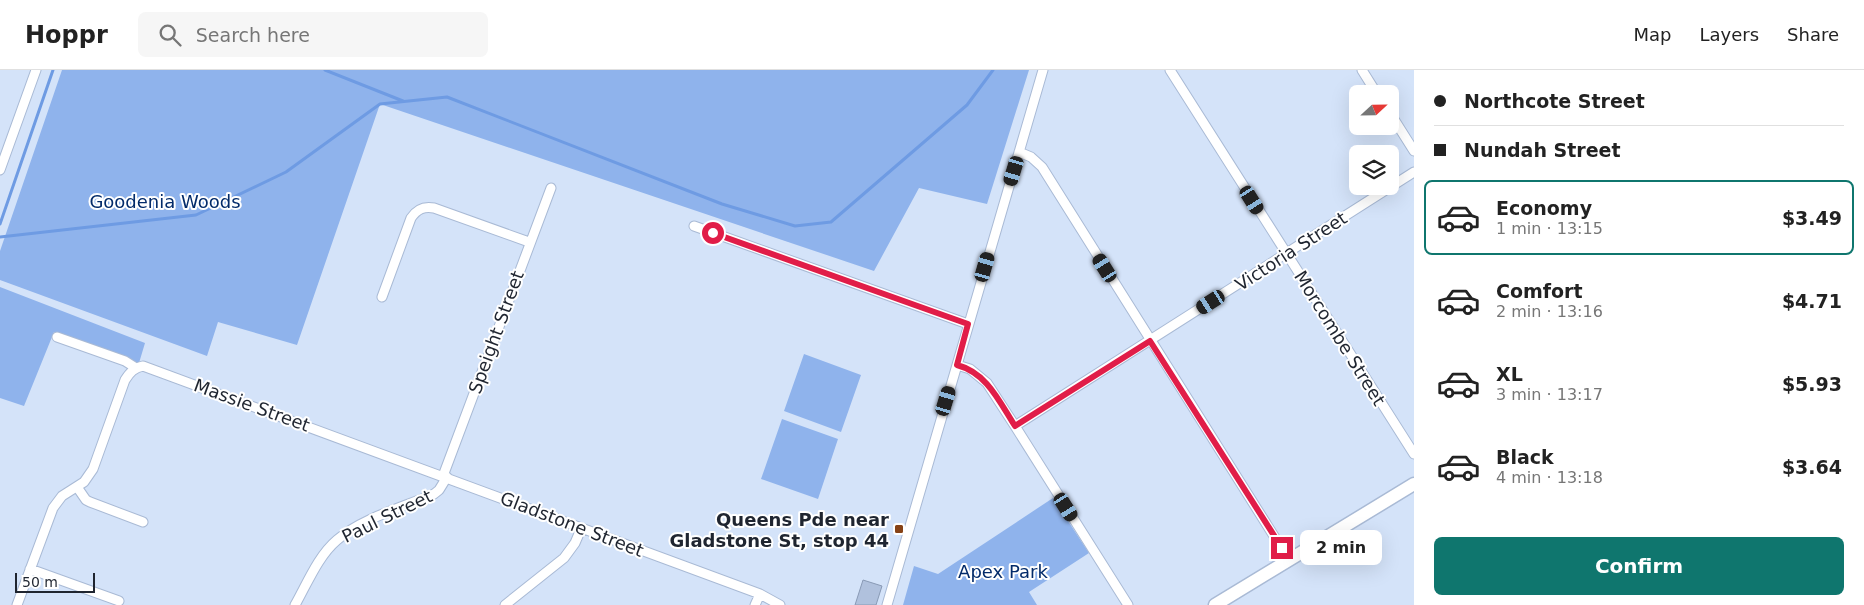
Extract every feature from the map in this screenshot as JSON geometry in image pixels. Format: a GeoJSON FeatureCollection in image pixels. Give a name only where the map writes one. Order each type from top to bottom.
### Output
{"type":"FeatureCollection","features":[{"type":"Feature","properties":{"kind":"main road"},"geometry":{"type":"LineString","coordinates":[[1220,604],[1414,484]]}},
{"type":"Feature","properties":{"kind":"street"},"geometry":{"type":"LineString","coordinates":[[0,170],[36,70]]}},
{"type":"Feature","properties":{"kind":"street"},"geometry":{"type":"LineString","coordinates":[[887,605],[1044,70]]}},
{"type":"Feature","properties":{"kind":"street","name":"Morcombe Street"},"geometry":{"type":"LineString","coordinates":[[1170,70],[1414,454]]}},
{"type":"Feature","properties":{"kind":"street"},"geometry":{"type":"LineString","coordinates":[[1362,70],[1371,85]]}},
{"type":"Feature","properties":{"kind":"street"},"geometry":{"type":"LineString","coordinates":[[1399,127],[1414,150]]}},
{"type":"Feature","properties":{"kind":"street"},"geometry":{"type":"LineString","coordinates":[[1019,152],[1031,156],[1042,166],[1289,560]]}},
{"type":"Feature","properties":{"kind":"street","name":"Victoria Street"},"geometry":{"type":"LineString","coordinates":[[1015,426],[1414,172]]}},
{"type":"Feature","properties":{"kind":"street","name":"Speight Street"},"geometry":{"type":"LineString","coordinates":[[445,477],[529,242],[551,188]]}},
{"type":"Feature","properties":{"kind":"street"},"geometry":{"type":"LineString","coordinates":[[382,297],[411,218],[422,208],[434,208],[529,242]]}},
{"type":"Feature","properties":{"kind":"street"},"geometry":{"type":"LineString","coordinates":[[694,226],[968,324]]}},
{"type":"Feature","properties":{"kind":"street","name":"Massie Street"},"geometry":{"type":"LineString","coordinates":[[57,337],[125,361],[136,368],[150,367],[445,477]]}},
{"type":"Feature","properties":{"kind":"street"},"geometry":{"type":"LineString","coordinates":[[957,365],[970,369],[987,383],[1128,605]]}},
{"type":"Feature","properties":{"kind":"street"},"geometry":{"type":"LineString","coordinates":[[17,605],[56,501],[84,482],[93,469],[125,380],[136,368]]}},
{"type":"Feature","properties":{"kind":"street","name":"Gladstone Street"},"geometry":{"type":"LineString","coordinates":[[445,477],[760,594],[780,605]]}},
{"type":"Feature","properties":{"kind":"street","name":"Paul Street"},"geometry":{"type":"LineString","coordinates":[[295,605],[322,557],[335,541],[362,524],[434,494],[440,490],[445,477]]}},
{"type":"Feature","properties":{"kind":"street"},"geometry":{"type":"LineString","coordinates":[[77,487],[86,500],[142,522]]}},
{"type":"Feature","properties":{"kind":"street"},"geometry":{"type":"LineString","coordinates":[[506,605],[564,558],[575,543],[581,529]]}},
{"type":"Feature","properties":{"kind":"street"},"geometry":{"type":"LineString","coordinates":[[30,569],[119,601]]}},
{"type":"Feature","properties":{"kind":"street"},"geometry":{"type":"LineString","coordinates":[[754,605],[760,594]]}},
{"type":"Feature","properties":{"kind":"green space","name":"Goodenia Woods"},"geometry":{"type":"Polygon","coordinates":[[[62,70],[1029,70],[987,204],[919,188],[874,271],[380,104],[297,345],[218,322],[207,356],[0,280],[0,251],[62,70]]]}},
{"type":"Feature","properties":{"kind":"green space"},"geometry":{"type":"Polygon","coordinates":[[[0,287],[145,343],[139,363],[54,332],[24,406],[0,398],[0,287]]]}},
{"type":"Feature","properties":{"kind":"green space"},"geometry":{"type":"Polygon","coordinates":[[[804,354],[861,375],[841,432],[784,411],[804,354]]]}},
{"type":"Feature","properties":{"kind":"green space"},"geometry":{"type":"Polygon","coordinates":[[[782,419],[838,439],[818,499],[761,479],[782,419]]]}},
{"type":"Feature","properties":{"kind":"green space","name":"Apex Park"},"geometry":{"type":"Polygon","coordinates":[[[1053,498],[1089,553],[1029,592],[1037,605],[903,605],[914,566],[938,574],[1053,498]]]}},
{"type":"Feature","properties":{"kind":"building"},"geometry":{"type":"Polygon","coordinates":[[[863,580],[882,586],[876,605],[855,605],[863,580]]]}},
{"type":"Feature","properties":{"kind":"waterway"},"geometry":{"type":"LineString","coordinates":[[0,224],[53,70]]}},
{"type":"Feature","properties":{"kind":"waterway"},"geometry":{"type":"LineString","coordinates":[[325,70],[403,101]]}},
{"type":"Feature","properties":{"kind":"waterway"},"geometry":{"type":"LineString","coordinates":[[0,237],[196,215],[286,172],[380,104],[447,97],[722,204],[795,226],[831,222],[967,105],[993,70]]}},
{"type":"Feature","properties":{"kind":"place","name":"Queens Pde near Gladstone St, stop 44"},"geometry":{"type":"Point","coordinates":[899,529]}},
{"type":"Feature","properties":{"kind":"route"},"geometry":{"type":"LineString","coordinates":[[713,233],[968,324],[957,365],[970,369],[987,383],[1015,426],[1150,341],[1282,548]]}}]}
